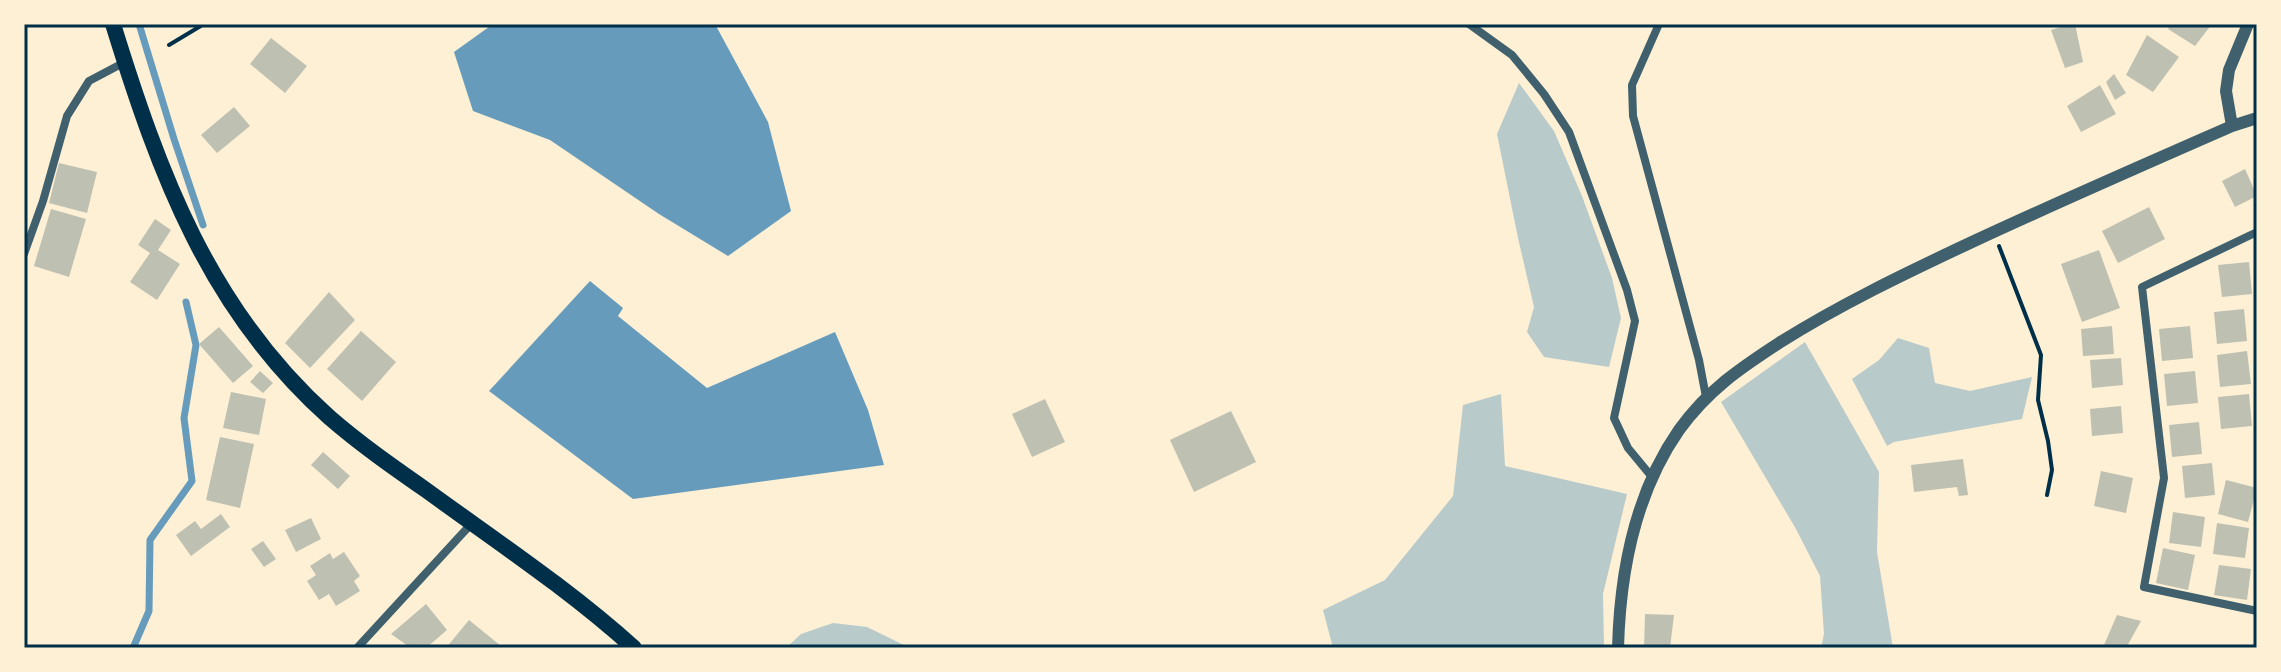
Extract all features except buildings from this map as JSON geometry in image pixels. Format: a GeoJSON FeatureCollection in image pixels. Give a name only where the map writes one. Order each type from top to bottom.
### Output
{"type":"FeatureCollection","features":[{"type":"Feature","properties":{"kind":"main road"},"geometry":{"type":"LineString","coordinates":[[113,24],[164,175],[189,232],[240,317],[277,365],[329,417],[369,450],[584,606],[634,648]]}},
{"type":"Feature","properties":{"kind":"street"},"geometry":{"type":"LineString","coordinates":[[1469,24],[1512,55],[1544,94],[1569,132],[1627,290],[1635,321],[1614,418],[1628,448],[1652,477]]}},
{"type":"Feature","properties":{"kind":"street"},"geometry":{"type":"LineString","coordinates":[[1659,24],[1632,85],[1633,116],[1699,360],[1706,397]]}},
{"type":"Feature","properties":{"kind":"street"},"geometry":{"type":"LineString","coordinates":[[2232,126],[2226,91],[2229,70],[2248,24]]}},
{"type":"Feature","properties":{"kind":"street"},"geometry":{"type":"LineString","coordinates":[[24,254],[67,116],[89,81],[125,62]]}},
{"type":"Feature","properties":{"kind":"street"},"geometry":{"type":"LineString","coordinates":[[1618,648],[1619,615],[1629,546],[1652,477],[1679,430],[1706,397],[1733,373],[1829,312],[1993,232],[2232,126],[2257,118]]}},
{"type":"Feature","properties":{"kind":"street"},"geometry":{"type":"LineString","coordinates":[[2257,232],[2142,287],[2164,478],[2144,587],[2257,611]]}},
{"type":"Feature","properties":{"kind":"street"},"geometry":{"type":"LineString","coordinates":[[357,648],[472,523]]}},
{"type":"Feature","properties":{"kind":"path"},"geometry":{"type":"LineString","coordinates":[[169,45],[204,24]]}},
{"type":"Feature","properties":{"kind":"path"},"geometry":{"type":"LineString","coordinates":[[1993,232],[2041,355],[2038,400],[2052,470],[2047,495]]}},
{"type":"Feature","properties":{"kind":"shaded area"},"geometry":{"type":"Polygon","coordinates":[[[1519,83],[1554,131],[1612,278],[1621,318],[1609,367],[1544,357],[1527,332],[1534,307],[1497,134],[1519,83]]]}},
{"type":"Feature","properties":{"kind":"shaded area"},"geometry":{"type":"Polygon","coordinates":[[[1898,338],[1929,348],[1935,383],[1970,391],[2032,377],[2022,419],[1894,442],[1887,446],[1852,379],[1879,360],[1898,338]]]}},
{"type":"Feature","properties":{"kind":"shaded area"},"geometry":{"type":"Polygon","coordinates":[[[1805,342],[1879,472],[1877,552],[1893,648],[1821,648],[1824,634],[1820,576],[1721,402],[1805,342]]]}},
{"type":"Feature","properties":{"kind":"shaded area"},"geometry":{"type":"Polygon","coordinates":[[[1501,394],[1505,466],[1627,494],[1603,594],[1604,648],[1333,648],[1323,610],[1385,580],[1453,496],[1463,405],[1501,394]]]}},
{"type":"Feature","properties":{"kind":"shaded area"},"geometry":{"type":"Polygon","coordinates":[[[833,623],[867,627],[910,648],[786,648],[801,634],[833,623]]]}},
{"type":"Feature","properties":{"kind":"water"},"geometry":{"type":"Polygon","coordinates":[[[493,24],[715,24],[768,122],[791,211],[728,256],[659,214],[550,140],[473,111],[454,52],[493,24]]]}},
{"type":"Feature","properties":{"kind":"water"},"geometry":{"type":"Polygon","coordinates":[[[590,281],[623,308],[618,316],[707,388],[835,332],[868,410],[884,465],[633,499],[489,391],[590,281]]]}},
{"type":"Feature","properties":{"kind":"waterway"},"geometry":{"type":"LineString","coordinates":[[139,24],[203,225]]}},
{"type":"Feature","properties":{"kind":"waterway"},"geometry":{"type":"LineString","coordinates":[[133,648],[149,611],[150,540],[192,481],[184,418],[196,345],[186,302]]}}]}
